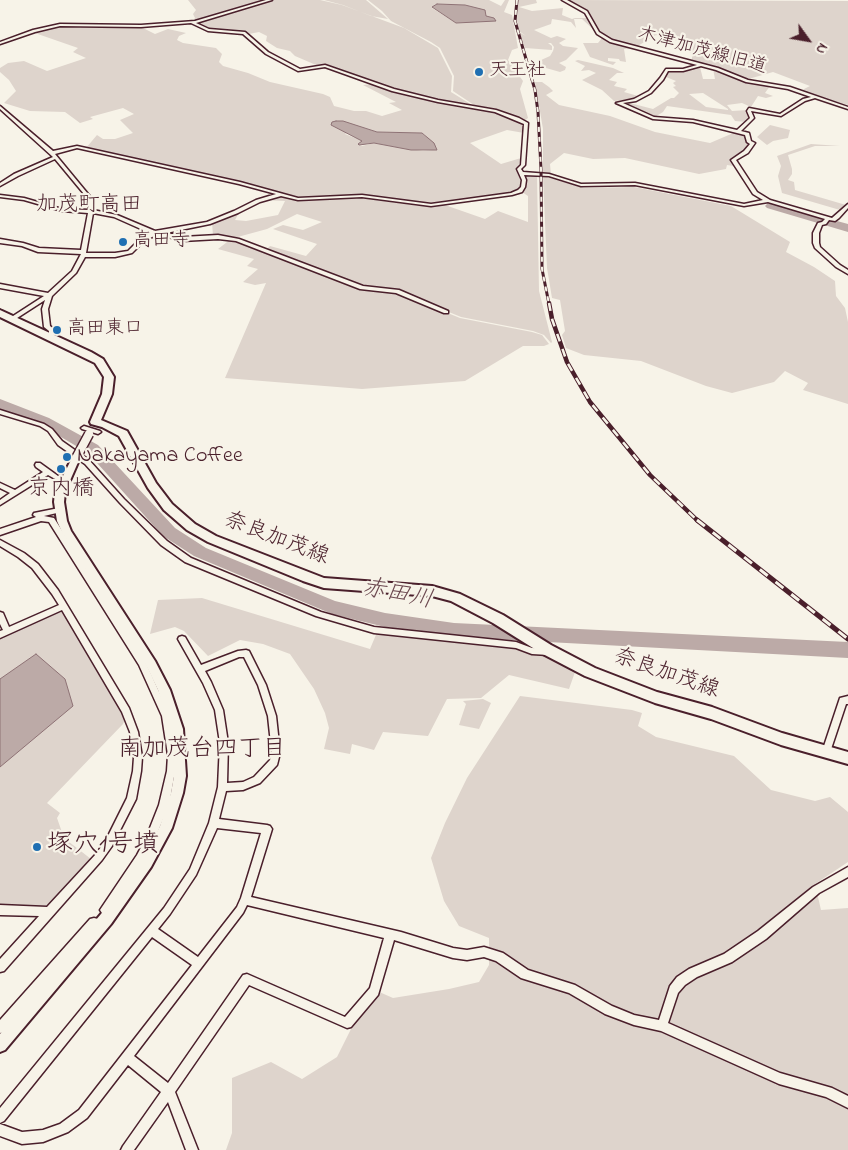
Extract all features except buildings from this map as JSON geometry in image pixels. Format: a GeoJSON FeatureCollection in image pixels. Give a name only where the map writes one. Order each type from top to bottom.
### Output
{"type":"FeatureCollection","features":[{"type":"Feature","properties":{"kind":"main road"},"geometry":{"type":"LineString","coordinates":[[0,313],[88,354],[105,369],[109,377],[107,394],[91,429]]}},
{"type":"Feature","properties":{"kind":"main road","name":"奈良加茂線"},"geometry":{"type":"LineString","coordinates":[[91,429],[106,425],[123,434],[152,485],[168,507],[191,527],[212,540],[308,578],[346,585],[440,593],[464,601],[590,672],[655,697],[712,713],[781,739],[848,758]]}},
{"type":"Feature","properties":{"kind":"street"},"geometry":{"type":"LineString","coordinates":[[0,43],[34,31],[60,25],[141,26],[201,21],[270,0]]}},
{"type":"Feature","properties":{"kind":"street","name":"木津加茂線旧道"},"geometry":{"type":"LineString","coordinates":[[564,0],[588,14],[598,33],[607,39],[722,70],[744,80],[781,86],[848,108]]}},
{"type":"Feature","properties":{"kind":"street"},"geometry":{"type":"LineString","coordinates":[[0,184],[54,155],[76,147],[240,183],[279,195],[302,199],[362,196],[420,205],[441,204],[518,192],[524,185],[522,173],[519,169],[523,165],[526,123],[496,111],[438,101],[398,91],[325,66],[299,70],[267,54],[248,34],[238,31],[208,30],[191,22]]}},
{"type":"Feature","properties":{"kind":"street"},"geometry":{"type":"LineString","coordinates":[[700,65],[683,70],[667,70],[662,79],[650,92],[635,100],[618,103],[653,118],[693,121],[748,134],[749,142],[753,144],[745,153],[733,160],[755,194],[768,201],[827,221]]}},
{"type":"Feature","properties":{"kind":"street"},"geometry":{"type":"LineString","coordinates":[[739,131],[752,118],[749,111],[751,109],[781,115],[804,100],[814,97]]}},
{"type":"Feature","properties":{"kind":"street"},"geometry":{"type":"LineString","coordinates":[[0,107],[54,155],[70,173],[80,189],[92,200],[83,253],[74,272],[49,295],[12,319]]}},
{"type":"Feature","properties":{"kind":"street"},"geometry":{"type":"LineString","coordinates":[[522,173],[549,175],[581,186],[635,184],[744,205],[768,201]]}},
{"type":"Feature","properties":{"kind":"street"},"geometry":{"type":"LineString","coordinates":[[0,242],[23,245],[38,250],[83,253],[130,252],[143,239],[156,232],[208,223],[258,201],[279,195]]}},
{"type":"Feature","properties":{"kind":"street"},"geometry":{"type":"LineString","coordinates":[[0,196],[24,199],[62,210],[115,216],[156,232],[182,239],[218,237],[237,240],[362,288],[397,291],[446,312]]}},
{"type":"Feature","properties":{"kind":"street"},"geometry":{"type":"LineString","coordinates":[[848,205],[837,218],[820,224],[816,233],[818,248],[838,266],[848,272]]}},
{"type":"Feature","properties":{"kind":"street"},"geometry":{"type":"LineString","coordinates":[[0,286],[49,295]]}},
{"type":"Feature","properties":{"kind":"street"},"geometry":{"type":"LineString","coordinates":[[49,295],[44,309],[47,327],[52,330],[51,337]]}},
{"type":"Feature","properties":{"kind":"street"},"geometry":{"type":"LineString","coordinates":[[0,412],[42,425],[50,430],[60,443],[87,462],[164,543],[188,560],[319,614],[374,630],[516,646],[532,651],[549,650]]}},
{"type":"Feature","properties":{"kind":"street"},"geometry":{"type":"LineString","coordinates":[[0,1045],[106,919],[147,864],[166,828],[180,776],[177,729],[164,690],[151,664],[66,532],[59,510],[60,492],[65,478],[91,429]]}},
{"type":"Feature","properties":{"kind":"street"},"geometry":{"type":"LineString","coordinates":[[38,465],[57,478],[65,478]]}},
{"type":"Feature","properties":{"kind":"street"},"geometry":{"type":"LineString","coordinates":[[0,503],[48,472]]}},
{"type":"Feature","properties":{"kind":"street"},"geometry":{"type":"LineString","coordinates":[[0,485],[15,493]]}},
{"type":"Feature","properties":{"kind":"street"},"geometry":{"type":"LineString","coordinates":[[0,528],[59,510]]}},
{"type":"Feature","properties":{"kind":"street"},"geometry":{"type":"LineString","coordinates":[[0,532],[41,518],[52,520],[142,663],[166,716],[172,755],[164,805],[154,831],[140,858],[102,914],[0,1028]]}},
{"type":"Feature","properties":{"kind":"street"},"geometry":{"type":"LineString","coordinates":[[0,542],[21,555],[46,577],[130,720],[137,744],[137,771],[131,799],[110,842],[0,967]]}},
{"type":"Feature","properties":{"kind":"street"},"geometry":{"type":"LineString","coordinates":[[0,614],[3,633],[63,606]]}},
{"type":"Feature","properties":{"kind":"street"},"geometry":{"type":"LineString","coordinates":[[0,1117],[152,931],[193,872],[214,823],[222,787],[225,757],[222,726],[214,696],[182,639]]}},
{"type":"Feature","properties":{"kind":"street"},"geometry":{"type":"LineString","coordinates":[[200,669],[238,654],[246,653],[262,685],[272,716],[276,753],[274,762],[257,780],[243,786],[222,787]]}},
{"type":"Feature","properties":{"kind":"street"},"geometry":{"type":"LineString","coordinates":[[826,752],[843,701],[848,700]]}},
{"type":"Feature","properties":{"kind":"street"},"geometry":{"type":"LineString","coordinates":[[0,1130],[13,1136],[33,1138],[43,1136],[64,1128],[92,1106],[240,910],[245,900],[267,829],[214,823]]}},
{"type":"Feature","properties":{"kind":"street"},"geometry":{"type":"LineString","coordinates":[[662,1026],[674,990],[681,981],[693,973],[728,958],[770,930],[816,890],[848,872]]}},
{"type":"Feature","properties":{"kind":"street"},"geometry":{"type":"LineString","coordinates":[[245,900],[390,935],[453,953],[467,955],[484,952],[499,958],[525,974],[571,990],[609,1010],[634,1020],[662,1026],[779,1078],[828,1092],[848,1102]]}},
{"type":"Feature","properties":{"kind":"street"},"geometry":{"type":"LineString","coordinates":[[0,910],[49,912]]}},
{"type":"Feature","properties":{"kind":"street"},"geometry":{"type":"LineString","coordinates":[[152,931],[199,964]]}},
{"type":"Feature","properties":{"kind":"street"},"geometry":{"type":"LineString","coordinates":[[127,1150],[246,979],[347,1023],[374,991],[390,935]]}},
{"type":"Feature","properties":{"kind":"street"},"geometry":{"type":"LineString","coordinates":[[128,1058],[169,1091],[192,1150]]}},
{"type":"Feature","properties":{"kind":"shaded area"},"geometry":{"type":"Polygon","coordinates":[[[188,0],[268,0],[193,21],[195,18],[193,14],[196,10],[188,0]]]}},
{"type":"Feature","properties":{"kind":"shaded area"},"geometry":{"type":"Polygon","coordinates":[[[273,0],[320,0],[342,5],[404,28],[438,48],[452,76],[451,92],[472,105],[438,100],[399,90],[328,66],[316,65],[295,56],[290,51],[277,48],[266,41],[267,36],[259,32],[249,34],[238,30],[207,29],[195,22],[273,0]]]}},
{"type":"Feature","properties":{"kind":"shaded area"},"geometry":{"type":"Polygon","coordinates":[[[324,0],[366,0],[388,19],[371,16],[324,0]]]}},
{"type":"Feature","properties":{"kind":"shaded area"},"geometry":{"type":"Polygon","coordinates":[[[368,0],[489,0],[501,6],[505,0],[509,0],[504,12],[512,15],[518,48],[512,50],[508,60],[523,81],[520,89],[528,118],[524,121],[501,111],[474,105],[453,91],[454,76],[440,48],[391,21],[368,0]],[[437,4],[432,8],[456,23],[494,18],[486,16],[485,11],[465,5],[437,4]]]}},
{"type":"Feature","properties":{"kind":"shaded area"},"geometry":{"type":"Polygon","coordinates":[[[518,0],[536,0],[537,3],[519,7],[532,11],[563,8],[562,15],[572,19],[588,18],[596,32],[582,19],[574,19],[576,28],[571,22],[552,19],[551,24],[534,30],[551,38],[557,36],[566,39],[559,43],[563,46],[578,48],[566,60],[559,63],[566,67],[565,70],[560,72],[546,68],[539,61],[550,56],[554,47],[551,43],[548,43],[552,46],[552,50],[525,48],[519,32],[526,36],[519,31],[517,21],[518,0]]]}},
{"type":"Feature","properties":{"kind":"shaded area"},"geometry":{"type":"Polygon","coordinates":[[[566,0],[848,1],[848,105],[800,91],[810,86],[773,72],[745,80],[723,70],[692,62],[692,53],[680,49],[682,42],[656,35],[636,47],[612,40],[600,33],[589,13],[566,0]]]}},
{"type":"Feature","properties":{"kind":"shaded area"},"geometry":{"type":"Polygon","coordinates":[[[437,4],[465,5],[485,10],[486,16],[494,18],[496,21],[456,23],[432,7],[437,4]]]}},
{"type":"Feature","properties":{"kind":"shaded area"},"geometry":{"type":"Polygon","coordinates":[[[61,25],[141,27],[155,34],[168,29],[186,33],[179,36],[177,40],[183,43],[216,48],[222,54],[219,62],[223,66],[270,82],[323,94],[330,97],[334,106],[354,111],[366,111],[382,116],[402,110],[389,103],[396,102],[363,85],[373,84],[421,97],[495,111],[524,124],[524,133],[507,130],[470,143],[501,164],[521,158],[518,167],[522,180],[521,187],[514,192],[431,204],[361,196],[293,198],[241,183],[86,148],[97,135],[103,139],[115,139],[133,133],[120,120],[134,114],[123,108],[90,117],[93,119],[80,123],[65,112],[30,111],[4,103],[16,91],[9,80],[0,72],[0,68],[8,63],[24,61],[47,71],[86,58],[73,52],[78,48],[32,32],[61,25]],[[359,127],[345,134],[363,141],[358,144],[362,146],[374,143],[423,151],[432,150],[425,135],[422,133],[377,132],[359,127]]]}},
{"type":"Feature","properties":{"kind":"shaded area"},"geometry":{"type":"Polygon","coordinates":[[[602,38],[634,48],[624,49],[626,62],[608,58],[608,61],[616,62],[613,65],[590,57],[583,43],[598,43],[602,38]]]}},
{"type":"Feature","properties":{"kind":"shaded area"},"geometry":{"type":"Polygon","coordinates":[[[578,60],[613,68],[624,73],[617,73],[609,80],[617,82],[614,86],[627,89],[624,92],[638,96],[632,99],[614,101],[602,90],[582,80],[596,73],[589,70],[581,71],[585,66],[575,61],[578,60]]]}},
{"type":"Feature","properties":{"kind":"shaded area"},"geometry":{"type":"Polygon","coordinates":[[[700,67],[703,79],[715,79],[713,69],[743,81],[770,86],[765,93],[773,96],[766,98],[758,96],[751,107],[742,103],[727,105],[732,111],[748,110],[751,117],[747,122],[735,121],[731,115],[667,106],[663,112],[653,118],[623,103],[626,102],[653,109],[674,98],[679,93],[673,87],[676,86],[673,83],[676,81],[666,77],[668,71],[700,67]],[[703,93],[689,94],[706,107],[728,109],[703,93]]]}},
{"type":"Feature","properties":{"kind":"shaded area"},"geometry":{"type":"Polygon","coordinates":[[[535,82],[542,82],[549,87],[553,91],[546,95],[559,105],[610,116],[655,132],[710,143],[738,131],[745,133],[751,144],[743,152],[730,160],[734,166],[727,165],[726,169],[699,174],[625,158],[593,159],[564,153],[550,164],[551,175],[543,173],[543,129],[535,82]]]}},
{"type":"Feature","properties":{"kind":"shaded area"},"geometry":{"type":"Polygon","coordinates":[[[343,121],[377,132],[422,133],[434,143],[437,150],[411,150],[374,143],[359,145],[362,141],[331,125],[332,122],[343,121]]]}},
{"type":"Feature","properties":{"kind":"shaded area"},"geometry":{"type":"Polygon","coordinates":[[[770,125],[790,130],[788,138],[773,141],[767,145],[757,137],[770,125]]]}},
{"type":"Feature","properties":{"kind":"shaded area"},"geometry":{"type":"Polygon","coordinates":[[[811,144],[840,146],[815,146],[788,155],[792,174],[788,180],[794,182],[795,190],[846,205],[840,210],[782,193],[778,176],[781,166],[777,156],[811,144]]]}},
{"type":"Feature","properties":{"kind":"shaded area"},"geometry":{"type":"Polygon","coordinates":[[[526,175],[537,175],[539,291],[551,343],[544,335],[533,331],[461,317],[398,291],[364,287],[267,249],[270,246],[306,256],[317,244],[273,229],[283,225],[303,230],[322,222],[297,214],[267,229],[234,238],[213,236],[212,222],[240,211],[235,220],[246,221],[278,215],[285,201],[261,200],[277,196],[302,200],[361,198],[420,206],[445,205],[485,219],[498,211],[528,222],[528,196],[522,192],[526,185],[526,175]]]}},
{"type":"Feature","properties":{"kind":"shaded area"},"geometry":{"type":"Polygon","coordinates":[[[543,176],[584,188],[634,187],[731,206],[790,242],[786,252],[835,281],[836,296],[845,308],[848,322],[848,404],[803,390],[808,383],[785,371],[774,382],[732,393],[706,386],[641,361],[584,355],[566,348],[562,335],[565,331],[560,300],[552,298],[547,268],[543,176]]]}},
{"type":"Feature","properties":{"kind":"shaded area"},"geometry":{"type":"Polygon","coordinates":[[[231,239],[361,289],[391,290],[460,318],[542,335],[549,344],[544,346],[523,346],[465,381],[362,389],[225,378],[266,283],[255,285],[243,282],[258,269],[247,266],[254,259],[218,249],[231,239]]]}},
{"type":"Feature","properties":{"kind":"shaded area"},"geometry":{"type":"Polygon","coordinates":[[[202,598],[370,649],[378,630],[529,646],[575,672],[569,689],[509,675],[481,698],[447,699],[428,736],[383,732],[374,750],[352,744],[350,754],[324,749],[329,728],[325,713],[314,689],[290,654],[263,644],[240,640],[208,656],[184,631],[175,627],[150,634],[158,600],[202,598]]]}},
{"type":"Feature","properties":{"kind":"shaded area"},"geometry":{"type":"Polygon","coordinates":[[[61,611],[125,719],[123,724],[47,803],[60,813],[57,818],[64,838],[91,859],[48,905],[43,907],[0,904],[0,638],[61,611]]]}},
{"type":"Feature","properties":{"kind":"shaded area"},"geometry":{"type":"Polygon","coordinates":[[[36,654],[65,679],[73,706],[0,767],[0,679],[36,654]]]}},
{"type":"Feature","properties":{"kind":"shaded area"},"geometry":{"type":"Polygon","coordinates":[[[520,696],[632,710],[642,713],[638,726],[656,737],[734,756],[771,790],[815,801],[830,797],[848,812],[848,862],[815,884],[821,910],[848,908],[848,1097],[780,1074],[526,972],[489,950],[489,938],[459,926],[444,901],[431,858],[445,823],[467,778],[520,696]]]}},
{"type":"Feature","properties":{"kind":"shaded area"},"geometry":{"type":"Polygon","coordinates":[[[483,699],[491,703],[479,729],[459,725],[466,704],[463,701],[483,699]]]}},
{"type":"Feature","properties":{"kind":"shaded area"},"geometry":{"type":"Polygon","coordinates":[[[489,956],[550,984],[848,1105],[848,1150],[226,1150],[232,1133],[232,1078],[271,1062],[302,1079],[337,1057],[351,1029],[377,991],[393,998],[479,982],[489,965],[489,956]]]}},
{"type":"Feature","properties":{"kind":"waterway"},"geometry":{"type":"LineString","coordinates":[[771,206],[848,228]]}},
{"type":"Feature","properties":{"kind":"waterway","name":"赤田川"},"geometry":{"type":"LineString","coordinates":[[0,404],[44,421],[93,449],[169,532],[200,552],[332,607],[385,620],[454,630],[848,650]]}},
{"type":"Feature","properties":{"kind":"railway"},"geometry":{"type":"LineString","coordinates":[[517,0],[515,21],[535,90],[538,112],[541,169],[542,269],[549,304]]}},
{"type":"Feature","properties":{"kind":"railway"},"geometry":{"type":"LineString","coordinates":[[549,303],[552,319],[567,362],[590,402],[650,475],[698,521]]}},
{"type":"Feature","properties":{"kind":"railway"},"geometry":{"type":"LineString","coordinates":[[697,520],[848,639]]}},
{"type":"Feature","properties":{"kind":"place","name":"天王社"},"geometry":{"type":"Point","coordinates":[479,72]}},
{"type":"Feature","properties":{"kind":"place","name":"高田寺"},"geometry":{"type":"Point","coordinates":[123,242]}},
{"type":"Feature","properties":{"kind":"place","name":"高田東口"},"geometry":{"type":"Point","coordinates":[57,330]}},
{"type":"Feature","properties":{"kind":"place","name":"Nakayama Coffee"},"geometry":{"type":"Point","coordinates":[67,457]}},
{"type":"Feature","properties":{"kind":"place","name":"京内橋"},"geometry":{"type":"Point","coordinates":[61,469]}},
{"type":"Feature","properties":{"kind":"place","name":"塚穴1号墳"},"geometry":{"type":"Point","coordinates":[37,847]}},
{"type":"Feature","properties":{"kind":"district","name":"加茂町高田"},"geometry":{"type":"Point","coordinates":[89,207]}},
{"type":"Feature","properties":{"kind":"district","name":"南加茂台四丁目"},"geometry":{"type":"Point","coordinates":[202,751]}}]}
